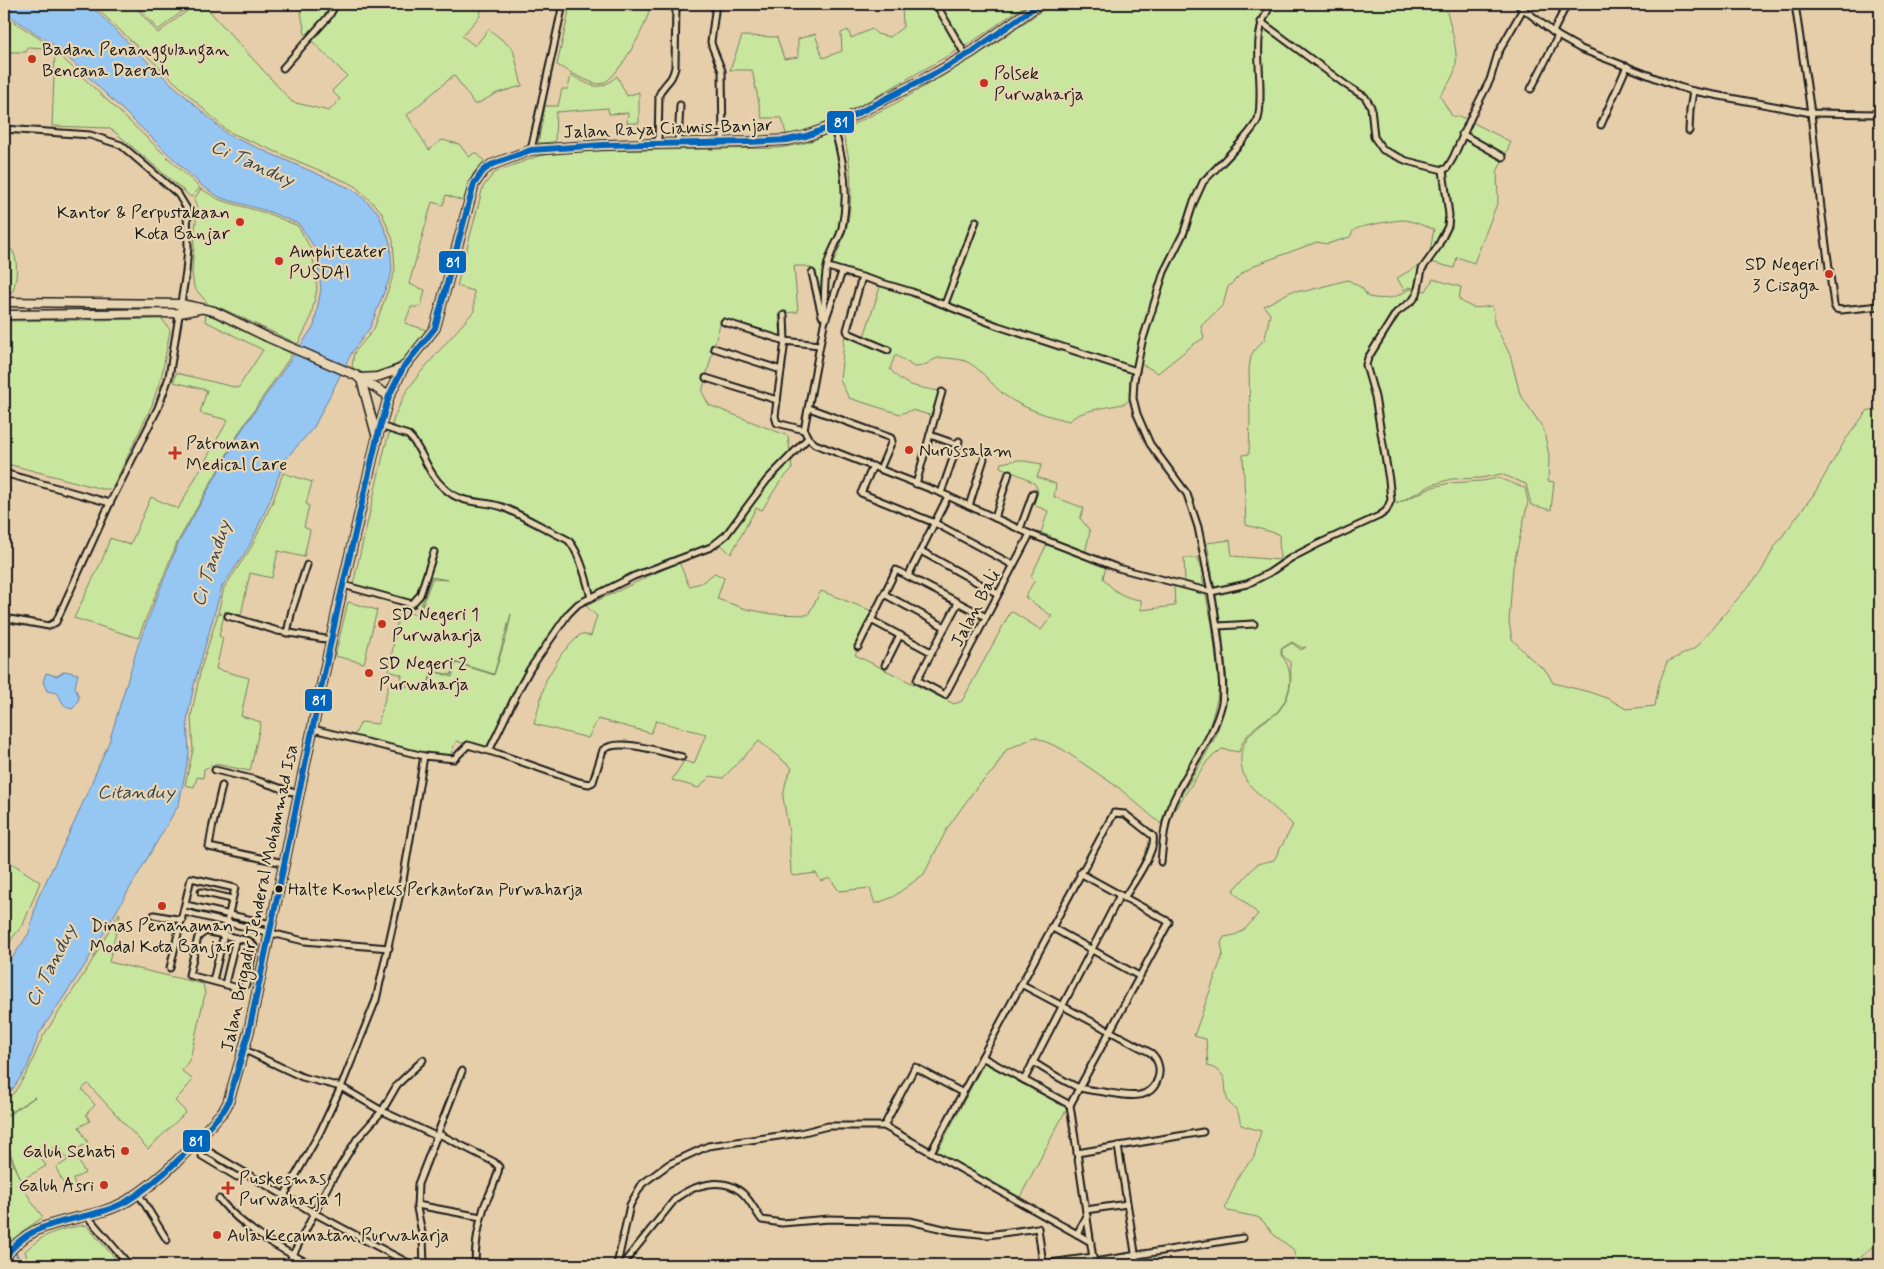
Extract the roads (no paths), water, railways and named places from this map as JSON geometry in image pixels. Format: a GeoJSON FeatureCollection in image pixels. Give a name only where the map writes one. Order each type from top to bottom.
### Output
{"type":"FeatureCollection","features":[{"type":"Feature","properties":{"kind":"highway","name":"Jalan Raya Ciamis-Banjar"},"geometry":{"type":"LineString","coordinates":[[389,396],[402,368],[435,328],[474,184],[490,165],[530,150],[603,145],[723,143],[795,138],[833,126],[966,56],[1038,4]]}},
{"type":"Feature","properties":{"kind":"highway","name":"Jalan Brigadir Jenderal Mohammad Isa"},"geometry":{"type":"LineString","coordinates":[[5,1258],[24,1237],[52,1223],[87,1216],[114,1207],[138,1193],[196,1147],[228,1103],[245,1050],[343,585],[377,438],[389,396]]}},
{"type":"Feature","properties":{"kind":"main road"},"geometry":{"type":"LineString","coordinates":[[4,302],[181,304],[202,309],[224,316],[358,377],[389,396]]}},
{"type":"Feature","properties":{"kind":"main road"},"geometry":{"type":"LineString","coordinates":[[4,315],[180,313],[202,309]]}},
{"type":"Feature","properties":{"kind":"main road"},"geometry":{"type":"LineString","coordinates":[[358,377],[377,377],[402,368]]}},
{"type":"Feature","properties":{"kind":"main road"},"geometry":{"type":"LineString","coordinates":[[358,377],[377,438]]}},
{"type":"Feature","properties":{"kind":"street"},"geometry":{"type":"LineString","coordinates":[[283,68],[329,16],[336,4]]}},
{"type":"Feature","properties":{"kind":"street"},"geometry":{"type":"LineString","coordinates":[[530,150],[563,4]]}},
{"type":"Feature","properties":{"kind":"street"},"geometry":{"type":"LineString","coordinates":[[658,144],[658,95],[660,90],[673,76],[675,67],[676,6],[685,4]]}},
{"type":"Feature","properties":{"kind":"street"},"geometry":{"type":"LineString","coordinates":[[716,4],[711,42],[722,71],[723,143]]}},
{"type":"Feature","properties":{"kind":"street"},"geometry":{"type":"LineString","coordinates":[[753,4],[775,4]]}},
{"type":"Feature","properties":{"kind":"street"},"geometry":{"type":"LineString","coordinates":[[936,4],[966,56]]}},
{"type":"Feature","properties":{"kind":"street"},"geometry":{"type":"LineString","coordinates":[[1161,862],[1164,826],[1170,808],[1211,735],[1222,702],[1223,687],[1218,626],[1198,527],[1187,494],[1150,444],[1137,414],[1133,398],[1134,380],[1142,342],[1164,272],[1189,222],[1198,192],[1203,182],[1250,132],[1258,120],[1260,83],[1258,43],[1261,22],[1272,4]]}},
{"type":"Feature","properties":{"kind":"street"},"geometry":{"type":"LineString","coordinates":[[1516,4],[1558,36],[1597,56],[1693,91],[1812,113],[1880,114]]}},
{"type":"Feature","properties":{"kind":"street"},"geometry":{"type":"LineString","coordinates":[[1553,32],[1568,4]]}},
{"type":"Feature","properties":{"kind":"street"},"geometry":{"type":"LineString","coordinates":[[1795,4],[1812,113],[1821,208],[1834,305],[1841,310],[1880,306]]}},
{"type":"Feature","properties":{"kind":"street"},"geometry":{"type":"LineString","coordinates":[[1261,22],[1365,97],[1371,107],[1374,137],[1383,150],[1407,161],[1444,170],[1448,168],[1462,134],[1490,80],[1498,53],[1523,9]]}},
{"type":"Feature","properties":{"kind":"street"},"geometry":{"type":"LineString","coordinates":[[1531,89],[1558,36]]}},
{"type":"Feature","properties":{"kind":"street"},"geometry":{"type":"LineString","coordinates":[[1601,125],[1627,66]]}},
{"type":"Feature","properties":{"kind":"street"},"geometry":{"type":"LineString","coordinates":[[1689,131],[1693,91]]}},
{"type":"Feature","properties":{"kind":"street"},"geometry":{"type":"LineString","coordinates":[[678,143],[680,105]]}},
{"type":"Feature","properties":{"kind":"street"},"geometry":{"type":"LineString","coordinates":[[824,324],[828,267],[830,257],[842,231],[844,217],[844,178],[841,150],[833,126]]}},
{"type":"Feature","properties":{"kind":"street"},"geometry":{"type":"LineString","coordinates":[[4,129],[90,135],[121,145],[178,194],[184,202],[188,219],[186,272],[180,313],[169,377],[158,406],[110,503],[65,606],[56,622],[49,626],[4,618]]}},
{"type":"Feature","properties":{"kind":"street"},"geometry":{"type":"LineString","coordinates":[[1462,134],[1503,157]]}},
{"type":"Feature","properties":{"kind":"street"},"geometry":{"type":"LineString","coordinates":[[842,272],[824,324],[819,345],[804,430],[808,438],[815,444],[941,493],[1030,534],[1118,568],[1211,592],[1247,584],[1311,547],[1386,511],[1391,500],[1390,480],[1366,365],[1368,358],[1396,313],[1413,300],[1417,294],[1422,269],[1437,248],[1448,226],[1449,215],[1444,170]]}},
{"type":"Feature","properties":{"kind":"street"},"geometry":{"type":"LineString","coordinates":[[945,304],[976,221]]}},
{"type":"Feature","properties":{"kind":"street"},"geometry":{"type":"LineString","coordinates":[[828,267],[912,292],[998,326],[1136,371]]}},
{"type":"Feature","properties":{"kind":"street"},"geometry":{"type":"LineString","coordinates":[[812,272],[824,324]]}},
{"type":"Feature","properties":{"kind":"street"},"geometry":{"type":"LineString","coordinates":[[862,277],[847,330],[848,333],[888,350]]}},
{"type":"Feature","properties":{"kind":"street"},"geometry":{"type":"LineString","coordinates":[[784,315],[785,341],[774,416],[778,423],[804,430]]}},
{"type":"Feature","properties":{"kind":"street"},"geometry":{"type":"LineString","coordinates":[[724,322],[785,341],[819,345]]}},
{"type":"Feature","properties":{"kind":"street"},"geometry":{"type":"LineString","coordinates":[[714,348],[781,370]]}},
{"type":"Feature","properties":{"kind":"street"},"geometry":{"type":"LineString","coordinates":[[706,378],[777,400]]}},
{"type":"Feature","properties":{"kind":"street"},"geometry":{"type":"LineString","coordinates":[[916,484],[942,392]]}},
{"type":"Feature","properties":{"kind":"street"},"geometry":{"type":"LineString","coordinates":[[808,408],[889,436],[892,441],[880,469]]}},
{"type":"Feature","properties":{"kind":"street"},"geometry":{"type":"LineString","coordinates":[[380,426],[412,439],[434,476],[452,494],[471,502],[504,508],[568,540],[572,544],[577,556],[591,598]]}},
{"type":"Feature","properties":{"kind":"street"},"geometry":{"type":"LineString","coordinates":[[930,435],[958,443],[941,493]]}},
{"type":"Feature","properties":{"kind":"street"},"geometry":{"type":"LineString","coordinates":[[490,751],[530,669],[568,614],[578,604],[634,576],[711,547],[718,542],[726,535],[767,480],[808,438]]}},
{"type":"Feature","properties":{"kind":"street"},"geometry":{"type":"LineString","coordinates":[[969,506],[984,459]]}},
{"type":"Feature","properties":{"kind":"street"},"geometry":{"type":"LineString","coordinates":[[873,466],[861,492],[935,524],[1013,565]]}},
{"type":"Feature","properties":{"kind":"street"},"geometry":{"type":"LineString","coordinates":[[4,472],[110,503]]}},
{"type":"Feature","properties":{"kind":"street"},"geometry":{"type":"LineString","coordinates":[[995,518],[1009,473]]}},
{"type":"Feature","properties":{"kind":"street"},"geometry":{"type":"LineString","coordinates":[[1020,529],[1033,493]]}},
{"type":"Feature","properties":{"kind":"street"},"geometry":{"type":"LineString","coordinates":[[908,576],[948,496]]}},
{"type":"Feature","properties":{"kind":"street","name":"Jalan Bali"},"geometry":{"type":"LineString","coordinates":[[931,652],[917,680],[945,695],[1030,534]]}},
{"type":"Feature","properties":{"kind":"street"},"geometry":{"type":"LineString","coordinates":[[921,551],[998,594]]}},
{"type":"Feature","properties":{"kind":"street"},"geometry":{"type":"LineString","coordinates":[[343,585],[412,604],[420,595],[434,552]]}},
{"type":"Feature","properties":{"kind":"street"},"geometry":{"type":"LineString","coordinates":[[287,633],[292,610],[308,565]]}},
{"type":"Feature","properties":{"kind":"street"},"geometry":{"type":"LineString","coordinates":[[858,647],[896,570],[986,618]]}},
{"type":"Feature","properties":{"kind":"street"},"geometry":{"type":"LineString","coordinates":[[884,594],[945,627]]}},
{"type":"Feature","properties":{"kind":"street"},"geometry":{"type":"LineString","coordinates":[[871,620],[931,652],[958,603]]}},
{"type":"Feature","properties":{"kind":"street"},"geometry":{"type":"LineString","coordinates":[[228,616],[287,633],[331,640]]}},
{"type":"Feature","properties":{"kind":"street"},"geometry":{"type":"LineString","coordinates":[[1218,626],[1254,624]]}},
{"type":"Feature","properties":{"kind":"street"},"geometry":{"type":"LineString","coordinates":[[885,665],[900,636]]}},
{"type":"Feature","properties":{"kind":"street"},"geometry":{"type":"LineString","coordinates":[[313,729],[424,756],[454,759],[468,745],[589,784],[593,782],[601,755],[607,746],[640,747],[682,757]]}},
{"type":"Feature","properties":{"kind":"street"},"geometry":{"type":"LineString","coordinates":[[284,1196],[320,1132],[341,1088],[374,1006],[403,880],[424,756]]}},
{"type":"Feature","properties":{"kind":"street"},"geometry":{"type":"LineString","coordinates":[[215,770],[256,780],[298,794]]}},
{"type":"Feature","properties":{"kind":"street"},"geometry":{"type":"LineString","coordinates":[[222,786],[209,847],[284,862]]}},
{"type":"Feature","properties":{"kind":"street"},"geometry":{"type":"LineString","coordinates":[[931,1152],[1111,816],[1114,813],[1125,814],[1153,836],[1154,841],[1146,861],[1122,897],[1092,950],[1024,1080]]}},
{"type":"Feature","properties":{"kind":"street"},"geometry":{"type":"LineString","coordinates":[[1080,873],[1169,922],[1070,1105],[1094,1262]]}},
{"type":"Feature","properties":{"kind":"street"},"geometry":{"type":"LineString","coordinates":[[170,968],[191,878],[235,888],[213,981]]}},
{"type":"Feature","properties":{"kind":"street"},"geometry":{"type":"LineString","coordinates":[[201,892],[232,899]]}},
{"type":"Feature","properties":{"kind":"street"},"geometry":{"type":"LineString","coordinates":[[186,905],[229,915],[304,941],[388,948]]}},
{"type":"Feature","properties":{"kind":"street"},"geometry":{"type":"LineString","coordinates":[[184,912],[228,922],[270,928]]}},
{"type":"Feature","properties":{"kind":"street"},"geometry":{"type":"LineString","coordinates":[[154,915],[182,920]]}},
{"type":"Feature","properties":{"kind":"street"},"geometry":{"type":"LineString","coordinates":[[1051,927],[1140,976]]}},
{"type":"Feature","properties":{"kind":"street"},"geometry":{"type":"LineString","coordinates":[[206,931],[224,936],[249,941],[254,946],[246,985],[238,988],[189,975],[198,937],[206,931]]}},
{"type":"Feature","properties":{"kind":"street"},"geometry":{"type":"LineString","coordinates":[[224,984],[236,938]]}},
{"type":"Feature","properties":{"kind":"street"},"geometry":{"type":"LineString","coordinates":[[1021,984],[1154,1056],[1159,1069],[1156,1083],[1146,1093],[1136,1096],[1079,1088],[1033,1062]]}},
{"type":"Feature","properties":{"kind":"street"},"geometry":{"type":"LineString","coordinates":[[245,1050],[302,1077],[341,1088],[382,1111],[494,1162],[499,1167],[481,1217],[476,1238],[475,1265]]}},
{"type":"Feature","properties":{"kind":"street"},"geometry":{"type":"LineString","coordinates":[[982,1057],[1070,1105]]}},
{"type":"Feature","properties":{"kind":"street"},"geometry":{"type":"LineString","coordinates":[[288,1265],[328,1186],[357,1138],[382,1111],[397,1085],[423,1060]]}},
{"type":"Feature","properties":{"kind":"street"},"geometry":{"type":"LineString","coordinates":[[884,1126],[915,1067],[963,1093]]}},
{"type":"Feature","properties":{"kind":"street"},"geometry":{"type":"LineString","coordinates":[[424,1265],[423,1238],[417,1205],[420,1177],[462,1071]]}},
{"type":"Feature","properties":{"kind":"street"},"geometry":{"type":"LineString","coordinates":[[617,1265],[630,1205],[642,1184],[669,1164],[708,1146],[800,1133],[828,1126],[884,1126],[1091,1242]]}},
{"type":"Feature","properties":{"kind":"street"},"geometry":{"type":"LineString","coordinates":[[1077,1153],[1203,1132]]}},
{"type":"Feature","properties":{"kind":"street"},"geometry":{"type":"LineString","coordinates":[[1118,1146],[1137,1265]]}},
{"type":"Feature","properties":{"kind":"street"},"geometry":{"type":"LineString","coordinates":[[196,1147],[206,1150],[314,1213],[412,1265]]}},
{"type":"Feature","properties":{"kind":"street"},"geometry":{"type":"LineString","coordinates":[[622,1265],[676,1198],[684,1192],[711,1183],[725,1183],[741,1191],[762,1220],[782,1223],[828,1219],[910,1221],[952,1231],[988,1235],[1038,1228],[1043,1264],[1094,1262],[1243,1238]]}},
{"type":"Feature","properties":{"kind":"street"},"geometry":{"type":"LineString","coordinates":[[138,1193],[168,1240]]}},
{"type":"Feature","properties":{"kind":"street"},"geometry":{"type":"LineString","coordinates":[[219,1199],[231,1214],[246,1226],[292,1255],[312,1265]]}},
{"type":"Feature","properties":{"kind":"street"},"geometry":{"type":"LineString","coordinates":[[1086,1214],[1127,1204]]}},
{"type":"Feature","properties":{"kind":"street"},"geometry":{"type":"LineString","coordinates":[[417,1205],[481,1217]]}},
{"type":"Feature","properties":{"kind":"street"},"geometry":{"type":"LineString","coordinates":[[1077,1234],[1086,1214]]}},
{"type":"Feature","properties":{"kind":"street"},"geometry":{"type":"LineString","coordinates":[[87,1216],[129,1265]]}},
{"type":"Feature","properties":{"kind":"water","name":"Citanduy"},"geometry":{"type":"Polygon","coordinates":[[[4,4],[89,4],[153,67],[228,135],[354,190],[378,212],[390,242],[392,272],[370,328],[352,352],[314,427],[284,461],[270,500],[249,547],[222,587],[194,685],[187,720],[189,754],[179,804],[85,965],[39,1034],[27,1068],[12,1090],[4,1096],[4,970],[29,933],[37,900],[75,821],[109,742],[139,642],[178,544],[241,431],[314,326],[321,289],[316,250],[299,224],[270,212],[221,198],[202,186],[58,48],[4,12],[4,4]]]}},
{"type":"Feature","properties":{"kind":"water"},"geometry":{"type":"Polygon","coordinates":[[[65,671],[78,674],[75,687],[79,697],[77,704],[72,709],[61,701],[57,693],[47,691],[43,682],[46,673],[57,676],[65,671]]]}},
{"type":"Feature","properties":{"kind":"waterway"},"geometry":{"type":"LineString","coordinates":[[4,1235],[11,1246]]}},
{"type":"Feature","properties":{"kind":"waterway"},"geometry":{"type":"LineString","coordinates":[[15,1252],[22,1265]]}},
{"type":"Feature","properties":{"kind":"place","name":"Badan Penanggulangan Bencana Daerah"},"geometry":{"type":"Point","coordinates":[32,59]}},
{"type":"Feature","properties":{"kind":"place","name":"Polsek Purwaharja"},"geometry":{"type":"Point","coordinates":[984,83]}},
{"type":"Feature","properties":{"kind":"place","name":"Kantor & Perpustakaan Kota Banjar"},"geometry":{"type":"Point","coordinates":[240,222]}},
{"type":"Feature","properties":{"kind":"place","name":"Amphiteater PUSDAI"},"geometry":{"type":"Point","coordinates":[279,261]}},
{"type":"Feature","properties":{"kind":"place","name":"SD Negeri 3 Cisaga"},"geometry":{"type":"Point","coordinates":[1829,274]}},
{"type":"Feature","properties":{"kind":"place","name":"Nurussalam"},"geometry":{"type":"Point","coordinates":[909,450]}},
{"type":"Feature","properties":{"kind":"place","name":"Patroman Medical Care"},"geometry":{"type":"Point","coordinates":[175,453]}},
{"type":"Feature","properties":{"kind":"place","name":"SD Negeri 1 Purwaharja"},"geometry":{"type":"Point","coordinates":[382,624]}},
{"type":"Feature","properties":{"kind":"place","name":"SD Negeri 2 Purwaharja"},"geometry":{"type":"Point","coordinates":[369,673]}},
{"type":"Feature","properties":{"kind":"place","name":"Halte Kompleks Perkantoran Purwaharja"},"geometry":{"type":"Point","coordinates":[279,889]}},
{"type":"Feature","properties":{"kind":"place","name":"Dinas Penanaman Modal Kota Banjar"},"geometry":{"type":"Point","coordinates":[162,906]}},
{"type":"Feature","properties":{"kind":"place","name":"Galuh Sehati"},"geometry":{"type":"Point","coordinates":[125,1151]}},
{"type":"Feature","properties":{"kind":"place","name":"Galuh Asri"},"geometry":{"type":"Point","coordinates":[104,1185]}},
{"type":"Feature","properties":{"kind":"place","name":"Puskesmas Purwaharja 1"},"geometry":{"type":"Point","coordinates":[228,1188]}},
{"type":"Feature","properties":{"kind":"place","name":"Aula Kecamatan Purwaharja"},"geometry":{"type":"Point","coordinates":[217,1235]}},
{"type":"Feature","properties":{"kind":"water label","name":"Ci Tanduy"},"geometry":{"type":"Point","coordinates":[253,162]}},
{"type":"Feature","properties":{"kind":"water label","name":"Ci Tanduy"},"geometry":{"type":"Point","coordinates":[210,563]}},
{"type":"Feature","properties":{"kind":"water label","name":"Ci Tanduy"},"geometry":{"type":"Point","coordinates":[50,965]}}]}
